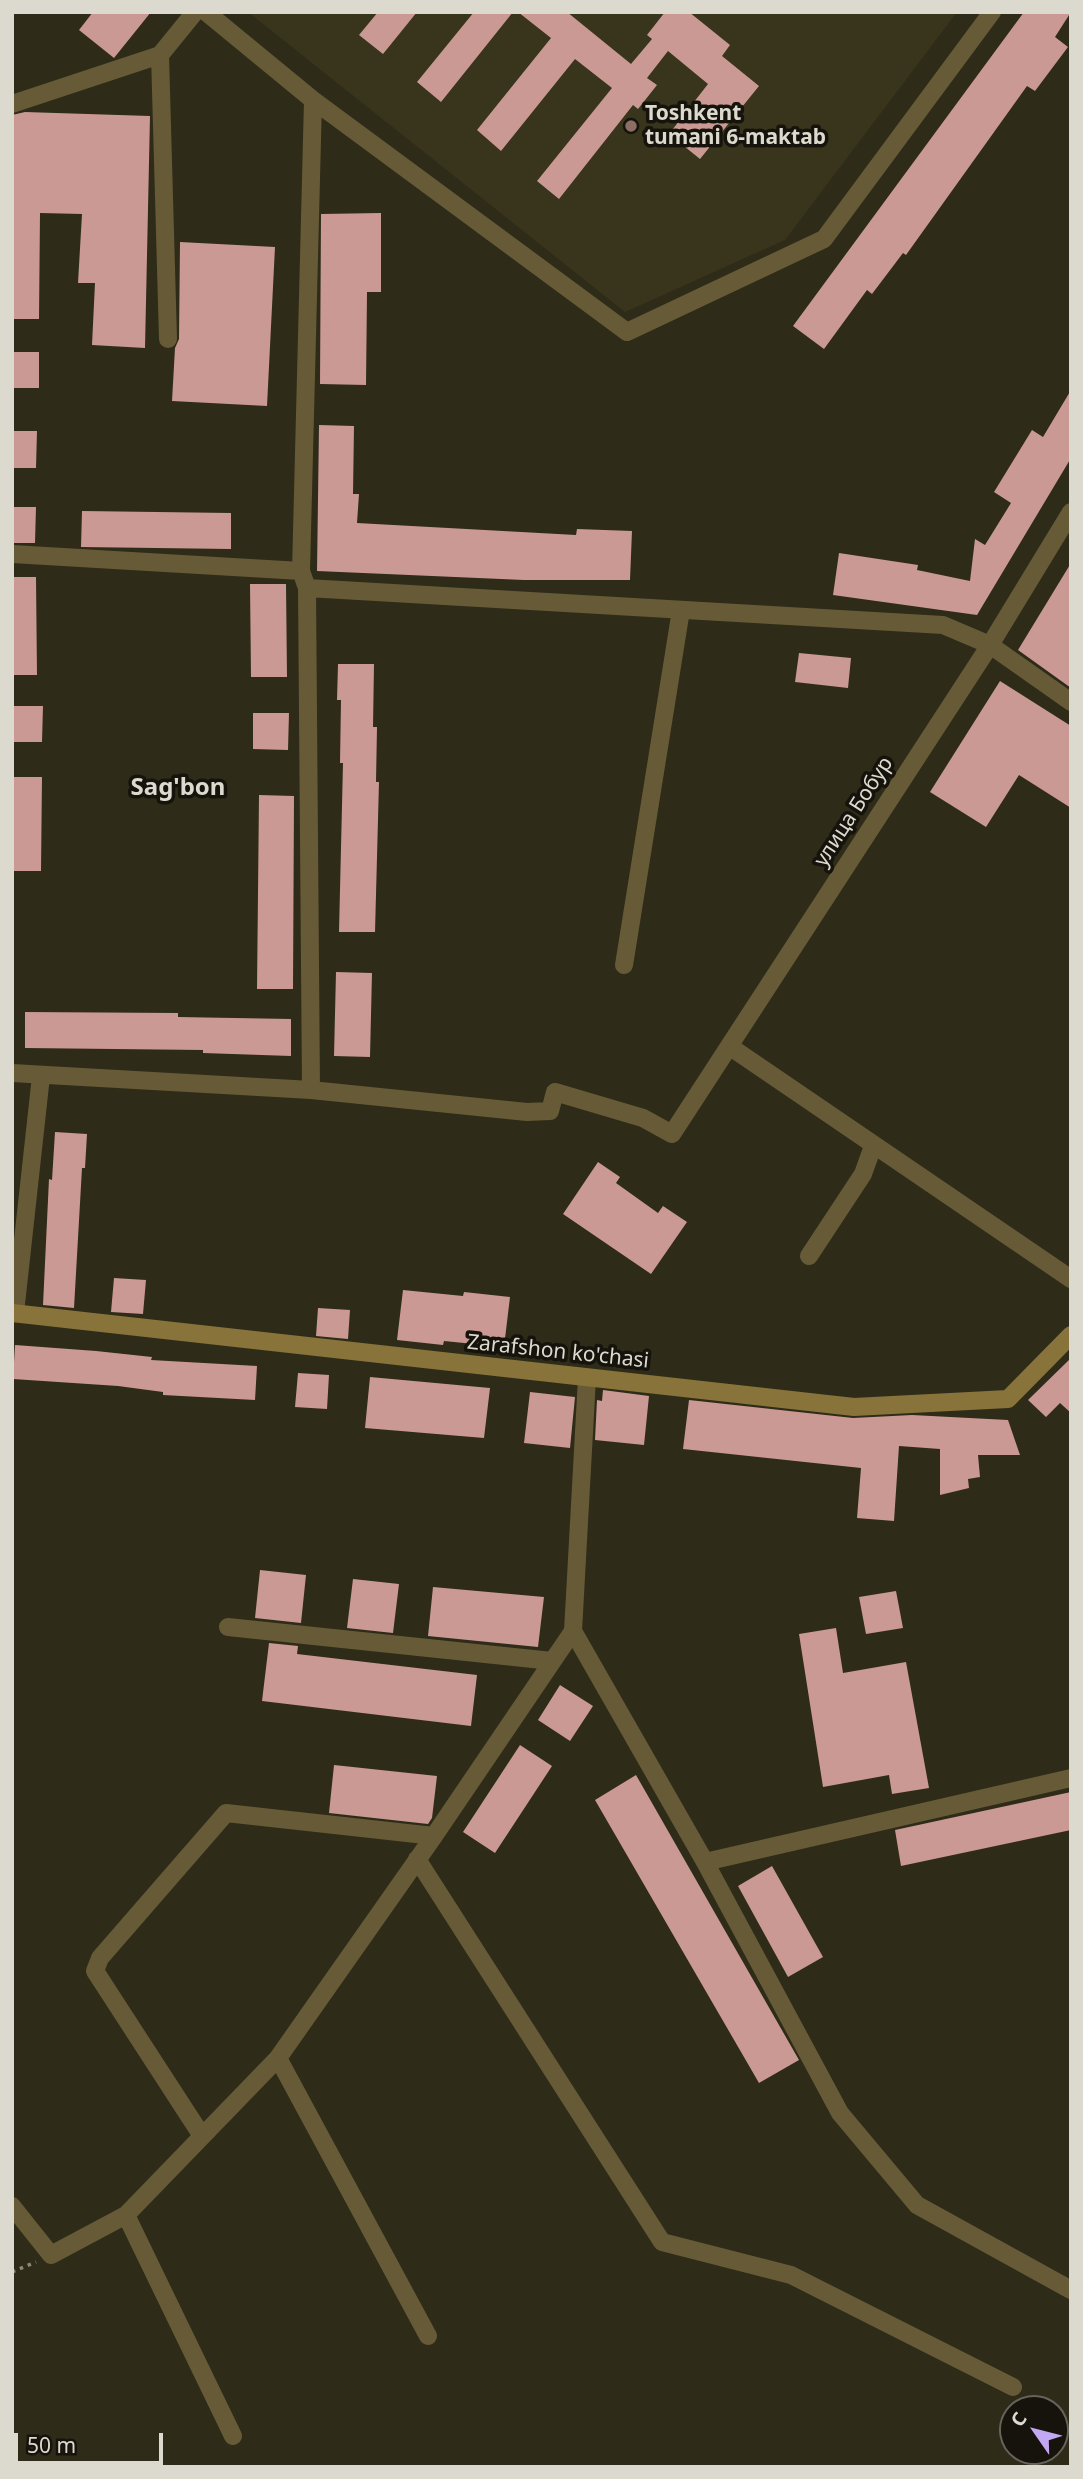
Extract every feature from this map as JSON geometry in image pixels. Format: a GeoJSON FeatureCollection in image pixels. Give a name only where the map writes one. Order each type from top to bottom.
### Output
{"type":"FeatureCollection","features":[{"type":"Feature","properties":{"kind":"street"},"geometry":{"type":"LineString","coordinates":[[12,104],[160,55],[195,12]]}},
{"type":"Feature","properties":{"kind":"street"},"geometry":{"type":"LineString","coordinates":[[206,12],[313,100],[627,332],[824,239],[992,12]]}},
{"type":"Feature","properties":{"kind":"street"},"geometry":{"type":"LineString","coordinates":[[160,55],[167,339]]}},
{"type":"Feature","properties":{"kind":"street"},"geometry":{"type":"LineString","coordinates":[[12,1073],[311,1090],[304,579],[313,100]]}},
{"type":"Feature","properties":{"kind":"street","name":"улица Бобур"},"geometry":{"type":"LineString","coordinates":[[311,1090],[527,1112],[550,1111],[555,1092],[643,1118],[672,1134],[990,645],[1071,512]]}},
{"type":"Feature","properties":{"kind":"street"},"geometry":{"type":"LineString","coordinates":[[12,554],[681,610],[943,625],[990,645],[1071,702]]}},
{"type":"Feature","properties":{"kind":"street"},"geometry":{"type":"LineString","coordinates":[[624,965],[681,610]]}},
{"type":"Feature","properties":{"kind":"street"},"geometry":{"type":"LineString","coordinates":[[729,1046],[1071,1279]]}},
{"type":"Feature","properties":{"kind":"street"},"geometry":{"type":"LineString","coordinates":[[14,1313],[41,1076]]}},
{"type":"Feature","properties":{"kind":"street"},"geometry":{"type":"LineString","coordinates":[[809,1256],[863,1174],[873,1146]]}},
{"type":"Feature","properties":{"kind":"street","name":"Zarafshon ko'chasi"},"geometry":{"type":"LineString","coordinates":[[14,1313],[854,1407],[1008,1399],[1071,1335]]}},
{"type":"Feature","properties":{"kind":"street"},"geometry":{"type":"LineString","coordinates":[[12,2206],[51,2255],[126,2215],[278,2058],[433,1836],[573,1631],[587,1378]]}},
{"type":"Feature","properties":{"kind":"street"},"geometry":{"type":"LineString","coordinates":[[228,1627],[552,1661]]}},
{"type":"Feature","properties":{"kind":"street"},"geometry":{"type":"LineString","coordinates":[[573,1631],[705,1862],[840,2113],[917,2205],[1071,2290]]}},
{"type":"Feature","properties":{"kind":"street"},"geometry":{"type":"LineString","coordinates":[[705,1862],[1071,1778]]}},
{"type":"Feature","properties":{"kind":"street"},"geometry":{"type":"LineString","coordinates":[[202,2136],[95,1971],[100,1958],[226,1813],[433,1836]]}},
{"type":"Feature","properties":{"kind":"street"},"geometry":{"type":"LineString","coordinates":[[417,1859],[662,2242],[791,2275],[1013,2387]]}},
{"type":"Feature","properties":{"kind":"street"},"geometry":{"type":"LineString","coordinates":[[278,2058],[428,2336]]}},
{"type":"Feature","properties":{"kind":"street"},"geometry":{"type":"LineString","coordinates":[[126,2215],[233,2436]]}},
{"type":"Feature","properties":{"kind":"shaded area","name":"Toshkent tumani 6-maktab"},"geometry":{"type":"Polygon","coordinates":[[[248,12],[957,12],[785,240],[625,312],[248,12]]]}},
{"type":"Feature","properties":{"kind":"building"},"geometry":{"type":"Polygon","coordinates":[[[93,12],[151,12],[114,58],[79,30],[93,12]]]}},
{"type":"Feature","properties":{"kind":"building"},"geometry":{"type":"Polygon","coordinates":[[[378,12],[417,12],[383,54],[359,35],[378,12]]]}},
{"type":"Feature","properties":{"kind":"building"},"geometry":{"type":"Polygon","coordinates":[[[474,12],[513,12],[441,102],[417,82],[474,12]]]}},
{"type":"Feature","properties":{"kind":"building"},"geometry":{"type":"Polygon","coordinates":[[[518,12],[567,12],[631,64],[652,39],[647,35],[665,12],[689,12],[730,45],[722,56],[759,86],[700,159],[669,134],[708,84],[668,51],[647,78],[657,85],[638,109],[633,105],[559,199],[537,181],[612,88],[575,59],[501,151],[477,130],[551,38],[518,12]]]}},
{"type":"Feature","properties":{"kind":"building"},"geometry":{"type":"Polygon","coordinates":[[[1024,12],[1071,12],[1055,37],[1068,47],[1035,91],[1027,86],[906,255],[903,253],[872,294],[867,290],[824,349],[793,326],[1024,12]]]}},
{"type":"Feature","properties":{"kind":"building"},"geometry":{"type":"Polygon","coordinates":[[[25,112],[150,116],[145,348],[92,345],[95,283],[78,283],[82,214],[40,213],[39,319],[12,319],[12,115],[25,112]]]}},
{"type":"Feature","properties":{"kind":"building"},"geometry":{"type":"Polygon","coordinates":[[[381,213],[381,292],[367,292],[366,385],[320,384],[321,214],[381,213]]]}},
{"type":"Feature","properties":{"kind":"building"},"geometry":{"type":"Polygon","coordinates":[[[180,242],[275,247],[267,406],[172,401],[175,348],[179,339],[180,242]]]}},
{"type":"Feature","properties":{"kind":"building"},"geometry":{"type":"Polygon","coordinates":[[[12,352],[39,352],[39,388],[12,388],[12,352]]]}},
{"type":"Feature","properties":{"kind":"building"},"geometry":{"type":"Polygon","coordinates":[[[1071,390],[1071,458],[977,615],[833,595],[839,553],[918,565],[917,570],[970,581],[975,539],[985,545],[1011,503],[994,492],[1032,430],[1043,437],[1071,390]]]}},
{"type":"Feature","properties":{"kind":"building"},"geometry":{"type":"Polygon","coordinates":[[[319,425],[354,426],[353,494],[359,494],[357,523],[576,535],[577,529],[632,531],[630,580],[524,580],[317,571],[319,425]]]}},
{"type":"Feature","properties":{"kind":"building"},"geometry":{"type":"Polygon","coordinates":[[[12,431],[37,431],[36,468],[12,468],[12,431]]]}},
{"type":"Feature","properties":{"kind":"building"},"geometry":{"type":"Polygon","coordinates":[[[12,507],[36,507],[35,543],[12,543],[12,507]]]}},
{"type":"Feature","properties":{"kind":"building"},"geometry":{"type":"Polygon","coordinates":[[[82,511],[231,513],[231,549],[81,547],[82,511]]]}},
{"type":"Feature","properties":{"kind":"building"},"geometry":{"type":"Polygon","coordinates":[[[1071,563],[1071,688],[1018,650],[1071,563]]]}},
{"type":"Feature","properties":{"kind":"building"},"geometry":{"type":"Polygon","coordinates":[[[12,577],[36,577],[37,675],[12,675],[12,577]]]}},
{"type":"Feature","properties":{"kind":"building"},"geometry":{"type":"Polygon","coordinates":[[[250,584],[286,584],[287,677],[251,677],[250,584]]]}},
{"type":"Feature","properties":{"kind":"building"},"geometry":{"type":"Polygon","coordinates":[[[799,653],[851,658],[848,688],[795,682],[799,653]]]}},
{"type":"Feature","properties":{"kind":"building"},"geometry":{"type":"Polygon","coordinates":[[[338,664],[374,664],[373,727],[377,727],[376,782],[379,782],[375,932],[339,932],[343,763],[340,763],[341,700],[337,700],[338,664]]]}},
{"type":"Feature","properties":{"kind":"building"},"geometry":{"type":"Polygon","coordinates":[[[1000,681],[1071,726],[1071,808],[1019,775],[986,827],[930,792],[1000,681]]]}},
{"type":"Feature","properties":{"kind":"building"},"geometry":{"type":"Polygon","coordinates":[[[12,706],[43,706],[42,742],[12,742],[12,706]]]}},
{"type":"Feature","properties":{"kind":"building"},"geometry":{"type":"Polygon","coordinates":[[[253,713],[289,713],[288,750],[253,749],[253,713]]]}},
{"type":"Feature","properties":{"kind":"building"},"geometry":{"type":"Polygon","coordinates":[[[12,777],[42,777],[41,871],[12,871],[12,777]]]}},
{"type":"Feature","properties":{"kind":"building"},"geometry":{"type":"Polygon","coordinates":[[[259,795],[294,796],[293,989],[257,989],[259,795]]]}},
{"type":"Feature","properties":{"kind":"building"},"geometry":{"type":"Polygon","coordinates":[[[336,972],[372,973],[370,1057],[334,1056],[336,972]]]}},
{"type":"Feature","properties":{"kind":"building"},"geometry":{"type":"Polygon","coordinates":[[[25,1012],[178,1013],[178,1017],[291,1019],[291,1056],[203,1053],[203,1050],[25,1048],[25,1012]]]}},
{"type":"Feature","properties":{"kind":"building"},"geometry":{"type":"Polygon","coordinates":[[[55,1132],[87,1134],[85,1168],[82,1168],[74,1308],[43,1305],[49,1179],[52,1180],[55,1132]]]}},
{"type":"Feature","properties":{"kind":"building"},"geometry":{"type":"Polygon","coordinates":[[[598,1162],[620,1177],[616,1183],[658,1213],[663,1206],[687,1222],[651,1274],[563,1214],[598,1162]]]}},
{"type":"Feature","properties":{"kind":"building"},"geometry":{"type":"Polygon","coordinates":[[[114,1278],[146,1280],[143,1314],[111,1312],[114,1278]]]}},
{"type":"Feature","properties":{"kind":"building"},"geometry":{"type":"Polygon","coordinates":[[[403,1290],[510,1297],[504,1347],[397,1340],[403,1290]]]}},
{"type":"Feature","properties":{"kind":"building"},"geometry":{"type":"Polygon","coordinates":[[[318,1308],[350,1310],[348,1339],[316,1336],[318,1308]]]}},
{"type":"Feature","properties":{"kind":"building"},"geometry":{"type":"Polygon","coordinates":[[[15,1345],[152,1357],[151,1360],[257,1366],[255,1400],[163,1395],[163,1392],[118,1386],[13,1379],[15,1345]]]}},
{"type":"Feature","properties":{"kind":"building"},"geometry":{"type":"Polygon","coordinates":[[[1071,1358],[1071,1413],[1060,1403],[1046,1417],[1028,1400],[1071,1358]]]}},
{"type":"Feature","properties":{"kind":"building"},"geometry":{"type":"Polygon","coordinates":[[[298,1373],[329,1375],[327,1409],[295,1407],[298,1373]]]}},
{"type":"Feature","properties":{"kind":"building"},"geometry":{"type":"Polygon","coordinates":[[[370,1377],[490,1388],[484,1438],[365,1428],[370,1377]]]}},
{"type":"Feature","properties":{"kind":"building"},"geometry":{"type":"Polygon","coordinates":[[[603,1390],[649,1396],[644,1445],[595,1440],[597,1400],[602,1401],[603,1390]]]}},
{"type":"Feature","properties":{"kind":"building"},"geometry":{"type":"Polygon","coordinates":[[[530,1392],[575,1397],[570,1448],[524,1443],[530,1392]]]}},
{"type":"Feature","properties":{"kind":"building"},"geometry":{"type":"Polygon","coordinates":[[[689,1400],[853,1418],[912,1415],[1008,1420],[1020,1455],[978,1455],[980,1477],[968,1479],[969,1488],[940,1495],[940,1449],[899,1446],[894,1521],[857,1518],[861,1468],[683,1449],[689,1400]]]}},
{"type":"Feature","properties":{"kind":"building"},"geometry":{"type":"Polygon","coordinates":[[[260,1570],[306,1575],[301,1623],[255,1618],[260,1570]]]}},
{"type":"Feature","properties":{"kind":"building"},"geometry":{"type":"Polygon","coordinates":[[[353,1579],[399,1584],[393,1633],[347,1628],[353,1579]]]}},
{"type":"Feature","properties":{"kind":"building"},"geometry":{"type":"Polygon","coordinates":[[[433,1587],[544,1597],[538,1647],[428,1636],[433,1587]]]}},
{"type":"Feature","properties":{"kind":"building"},"geometry":{"type":"Polygon","coordinates":[[[896,1591],[903,1628],[866,1634],[859,1597],[896,1591]]]}},
{"type":"Feature","properties":{"kind":"building"},"geometry":{"type":"Polygon","coordinates":[[[836,1628],[843,1673],[906,1662],[929,1788],[892,1794],[889,1775],[823,1787],[799,1634],[836,1628]]]}},
{"type":"Feature","properties":{"kind":"building"},"geometry":{"type":"Polygon","coordinates":[[[269,1643],[298,1646],[297,1654],[477,1675],[471,1726],[262,1701],[269,1643]]]}},
{"type":"Feature","properties":{"kind":"building"},"geometry":{"type":"Polygon","coordinates":[[[560,1685],[593,1706],[570,1741],[538,1720],[560,1685]]]}},
{"type":"Feature","properties":{"kind":"building"},"geometry":{"type":"Polygon","coordinates":[[[520,1745],[552,1766],[495,1853],[463,1832],[520,1745]]]}},
{"type":"Feature","properties":{"kind":"building"},"geometry":{"type":"Polygon","coordinates":[[[334,1765],[437,1776],[432,1818],[428,1824],[329,1813],[334,1765]]]}},
{"type":"Feature","properties":{"kind":"building"},"geometry":{"type":"Polygon","coordinates":[[[636,1775],[799,2060],[759,2083],[595,1800],[636,1775]]]}},
{"type":"Feature","properties":{"kind":"building"},"geometry":{"type":"Polygon","coordinates":[[[1071,1792],[1071,1830],[901,1866],[895,1830],[1071,1792]]]}},
{"type":"Feature","properties":{"kind":"building"},"geometry":{"type":"Polygon","coordinates":[[[772,1866],[823,1957],[788,1977],[738,1886],[772,1866]]]}},
{"type":"Feature","properties":{"kind":"place","name":"Toshkent tumani 6-maktab"},"geometry":{"type":"Point","coordinates":[631,126]}},
{"type":"Feature","properties":{"kind":"district","name":"Sag'bon"},"geometry":{"type":"Point","coordinates":[178,788]}}]}
